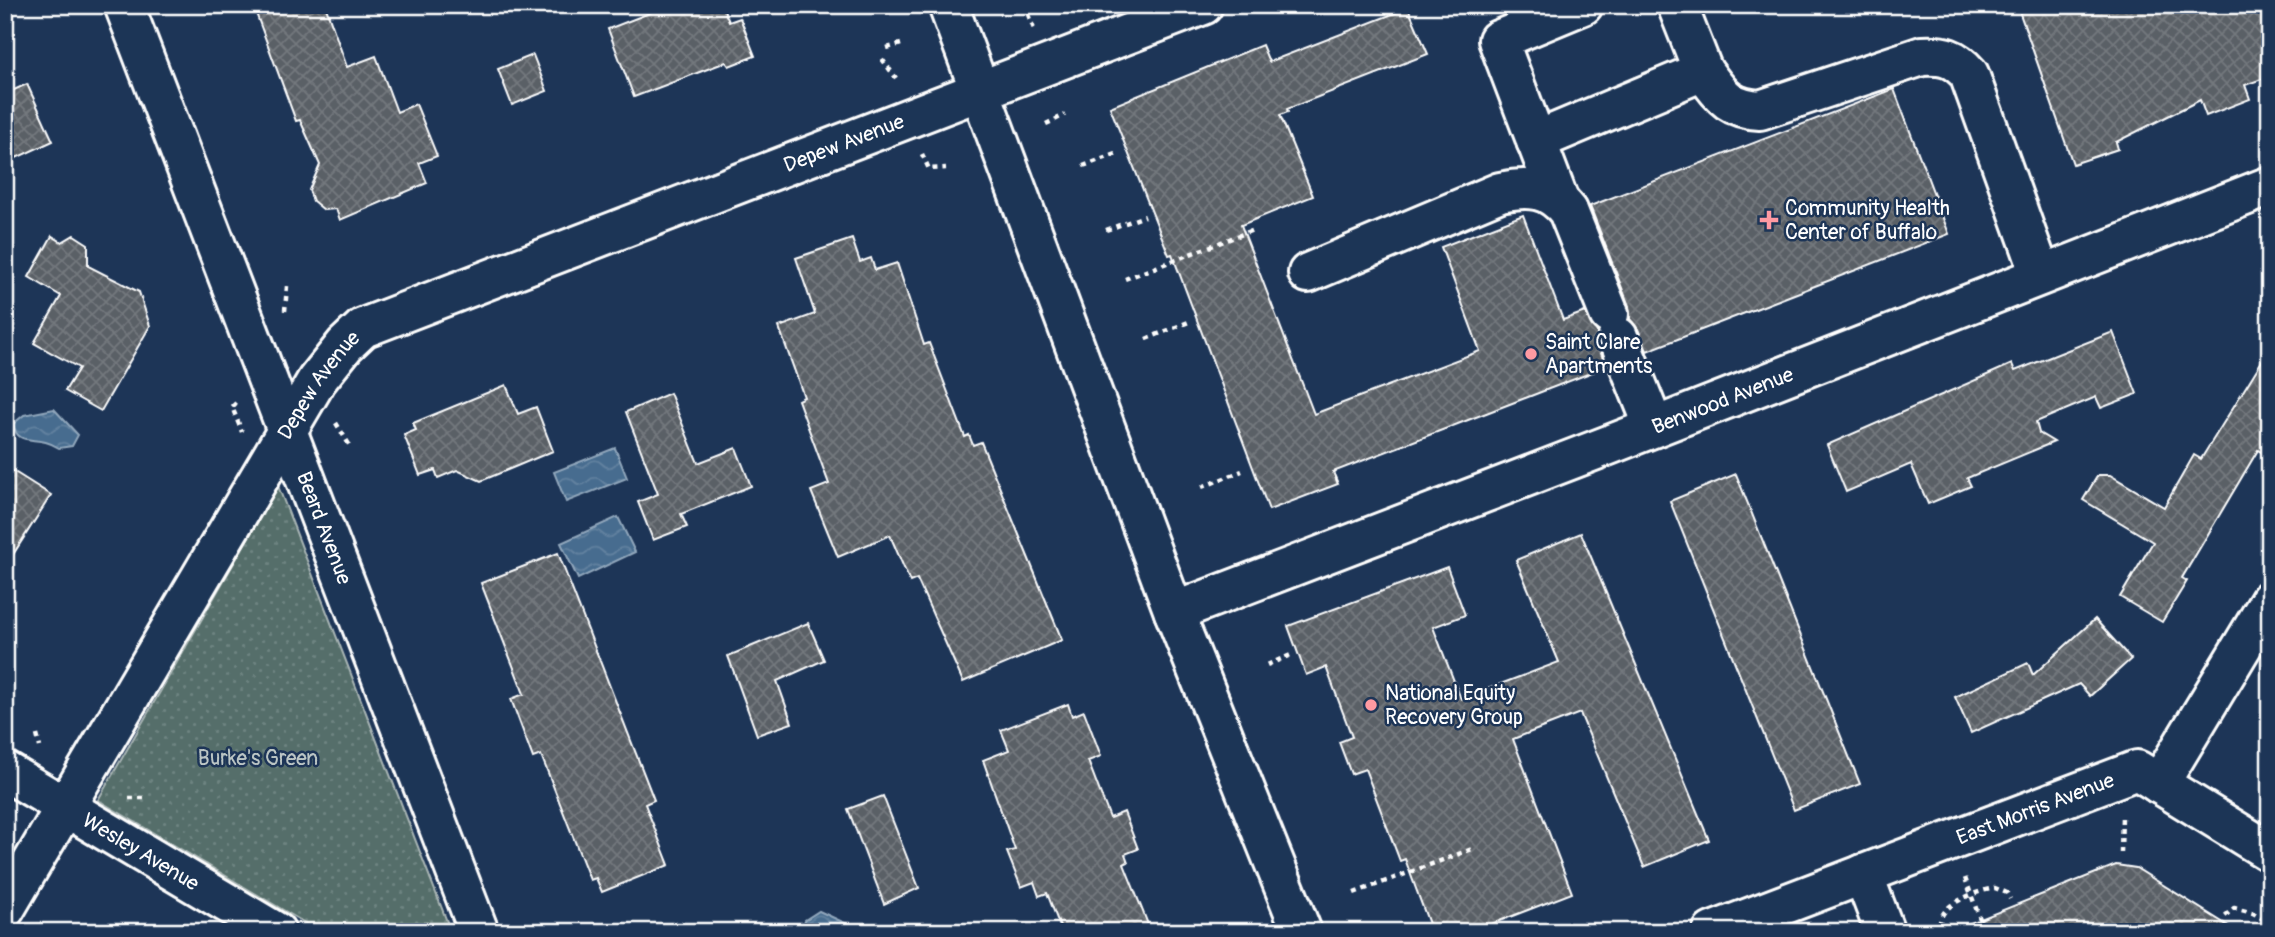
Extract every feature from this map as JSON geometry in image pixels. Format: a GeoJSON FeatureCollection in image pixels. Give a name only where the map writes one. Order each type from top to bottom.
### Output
{"type":"FeatureCollection","features":[{"type":"Feature","properties":{"kind":"street","name":"Beard Avenue"},"geometry":{"type":"LineString","coordinates":[[124,5],[479,932]]}},
{"type":"Feature","properties":{"kind":"street"},"geometry":{"type":"LineString","coordinates":[[947,5],[1174,612],[1302,932]]}},
{"type":"Feature","properties":{"kind":"street","name":"Depew Avenue"},"geometry":{"type":"LineString","coordinates":[[5,909],[317,380],[345,345],[363,328],[1203,5]]}},
{"type":"Feature","properties":{"kind":"street"},"geometry":{"type":"LineString","coordinates":[[1583,5],[1498,40],[1558,198],[1568,211],[1654,427]]}},
{"type":"Feature","properties":{"kind":"street"},"geometry":{"type":"LineString","coordinates":[[1677,5],[1703,71],[1724,98],[1738,109],[1760,110],[1922,56],[1944,55],[1958,62],[1969,74],[2041,275]]}},
{"type":"Feature","properties":{"kind":"street"},"geometry":{"type":"LineString","coordinates":[[1536,141],[1703,71]]}},
{"type":"Feature","properties":{"kind":"street","name":"Benwood Avenue"},"geometry":{"type":"LineString","coordinates":[[1174,612],[2270,186]]}},
{"type":"Feature","properties":{"kind":"street"},"geometry":{"type":"LineString","coordinates":[[1308,274],[1500,192],[1522,187],[1540,189],[1558,198]]}},
{"type":"Feature","properties":{"kind":"street"},"geometry":{"type":"LineString","coordinates":[[2270,600],[2159,784],[2270,852]]}},
{"type":"Feature","properties":{"kind":"street","name":"East Morris Avenue"},"geometry":{"type":"LineString","coordinates":[[1712,932],[2137,770],[2159,784]]}},
{"type":"Feature","properties":{"kind":"street","name":"Wesley Avenue"},"geometry":{"type":"LineString","coordinates":[[5,771],[276,932]]}},
{"type":"Feature","properties":{"kind":"street"},"geometry":{"type":"LineString","coordinates":[[1863,874],[1885,932]]}},
{"type":"Feature","properties":{"kind":"path"},"geometry":{"type":"LineString","coordinates":[[1024,5],[1030,21]]}},
{"type":"Feature","properties":{"kind":"path"},"geometry":{"type":"LineString","coordinates":[[887,48],[901,44]]}},
{"type":"Feature","properties":{"kind":"path"},"geometry":{"type":"LineString","coordinates":[[883,59],[896,78]]}},
{"type":"Feature","properties":{"kind":"path"},"geometry":{"type":"LineString","coordinates":[[1046,124],[1065,115]]}},
{"type":"Feature","properties":{"kind":"path"},"geometry":{"type":"LineString","coordinates":[[920,148],[929,169],[946,168]]}},
{"type":"Feature","properties":{"kind":"path"},"geometry":{"type":"LineString","coordinates":[[1083,166],[1119,153]]}},
{"type":"Feature","properties":{"kind":"path"},"geometry":{"type":"LineString","coordinates":[[1106,230],[1145,216]]}},
{"type":"Feature","properties":{"kind":"path"},"geometry":{"type":"LineString","coordinates":[[1125,279],[1253,230]]}},
{"type":"Feature","properties":{"kind":"path"},"geometry":{"type":"LineString","coordinates":[[285,311],[287,286]]}},
{"type":"Feature","properties":{"kind":"path"},"geometry":{"type":"LineString","coordinates":[[1146,339],[1191,321]]}},
{"type":"Feature","properties":{"kind":"path"},"geometry":{"type":"LineString","coordinates":[[232,407],[244,437]]}},
{"type":"Feature","properties":{"kind":"path"},"geometry":{"type":"LineString","coordinates":[[336,423],[350,446]]}},
{"type":"Feature","properties":{"kind":"path"},"geometry":{"type":"LineString","coordinates":[[1202,487],[1242,471]]}},
{"type":"Feature","properties":{"kind":"path"},"geometry":{"type":"LineString","coordinates":[[1267,665],[1293,654]]}},
{"type":"Feature","properties":{"kind":"path"},"geometry":{"type":"LineString","coordinates":[[2121,853],[2122,814]]}},
{"type":"Feature","properties":{"kind":"path"},"geometry":{"type":"LineString","coordinates":[[1354,893],[1475,848]]}},
{"type":"Feature","properties":{"kind":"path"},"geometry":{"type":"LineString","coordinates":[[1964,875],[1984,930]]}},
{"type":"Feature","properties":{"kind":"path"},"geometry":{"type":"LineString","coordinates":[[1941,925],[1944,910],[1971,896],[1995,888],[2007,893],[2010,899]]}},
{"type":"Feature","properties":{"kind":"path"},"geometry":{"type":"LineString","coordinates":[[2225,916],[2234,908],[2239,908],[2267,921]]}},
{"type":"Feature","properties":{"kind":"path"},"geometry":{"type":"LineString","coordinates":[[2258,932],[2270,912]]}},
{"type":"Feature","properties":{"kind":"green space","name":"Burke's Green"},"geometry":{"type":"Polygon","coordinates":[[[278,486],[451,932],[320,932],[98,800],[278,486]]]}},
{"type":"Feature","properties":{"kind":"water"},"geometry":{"type":"Polygon","coordinates":[[[54,409],[78,435],[72,446],[59,448],[43,441],[24,439],[16,432],[13,424],[24,415],[54,409]]]}},
{"type":"Feature","properties":{"kind":"water"},"geometry":{"type":"Polygon","coordinates":[[[615,448],[627,478],[566,502],[554,472],[615,448]]]}},
{"type":"Feature","properties":{"kind":"water"},"geometry":{"type":"Polygon","coordinates":[[[618,517],[635,552],[578,579],[561,543],[618,517]]]}},
{"type":"Feature","properties":{"kind":"water"},"geometry":{"type":"Polygon","coordinates":[[[819,911],[864,932],[801,932],[805,920],[819,911]]]}},
{"type":"Feature","properties":{"kind":"building"},"geometry":{"type":"Polygon","coordinates":[[[253,5],[325,5],[347,67],[376,56],[397,112],[416,104],[437,156],[419,163],[427,183],[340,220],[336,209],[324,210],[313,201],[309,190],[320,165],[300,120],[296,121],[253,5]]]}},
{"type":"Feature","properties":{"kind":"building"},"geometry":{"type":"Polygon","coordinates":[[[670,5],[722,5],[729,22],[740,18],[755,56],[729,66],[726,62],[634,97],[608,29],[670,5]]]}},
{"type":"Feature","properties":{"kind":"building"},"geometry":{"type":"Polygon","coordinates":[[[2017,5],[2270,5],[2270,76],[2245,85],[2250,99],[2206,116],[2200,100],[2116,142],[2118,149],[2073,164],[2017,5]]]}},
{"type":"Feature","properties":{"kind":"building"},"geometry":{"type":"Polygon","coordinates":[[[1408,8],[1428,54],[1287,109],[1288,112],[1280,115],[1313,196],[1241,225],[1314,414],[1480,351],[1441,247],[1523,215],[1563,320],[1585,312],[1597,332],[1598,345],[1606,367],[1333,472],[1338,484],[1269,510],[1172,254],[1169,255],[1110,107],[1262,45],[1269,62],[1408,8]]]}},
{"type":"Feature","properties":{"kind":"building"},"geometry":{"type":"Polygon","coordinates":[[[533,55],[547,91],[512,105],[498,69],[533,55]]]}},
{"type":"Feature","properties":{"kind":"building"},"geometry":{"type":"Polygon","coordinates":[[[27,84],[53,141],[14,159],[5,139],[5,94],[27,84]]]}},
{"type":"Feature","properties":{"kind":"building","name":"Community Health Center of Buffalo"},"geometry":{"type":"Polygon","coordinates":[[[1894,89],[1949,234],[1647,351],[1638,329],[1630,319],[1629,306],[1590,206],[1894,89]]]}},
{"type":"Feature","properties":{"kind":"building"},"geometry":{"type":"Polygon","coordinates":[[[74,235],[88,244],[88,266],[139,292],[150,326],[101,411],[65,391],[79,368],[34,343],[61,296],[29,277],[52,236],[62,242],[74,235]]]}},
{"type":"Feature","properties":{"kind":"building"},"geometry":{"type":"Polygon","coordinates":[[[852,239],[860,262],[871,258],[875,270],[897,263],[924,345],[929,343],[965,437],[969,435],[973,445],[981,442],[1062,640],[963,682],[917,579],[910,582],[890,535],[838,557],[811,491],[829,484],[798,400],[804,397],[779,327],[815,314],[796,258],[852,239]]]}},
{"type":"Feature","properties":{"kind":"building"},"geometry":{"type":"Polygon","coordinates":[[[2113,332],[2137,394],[2101,408],[2096,397],[2036,422],[2039,433],[2054,442],[1967,478],[1971,486],[1928,504],[1911,464],[1846,492],[1827,445],[2012,364],[2015,371],[2113,332]]]}},
{"type":"Feature","properties":{"kind":"building"},"geometry":{"type":"Polygon","coordinates":[[[2270,348],[2270,458],[2258,450],[2182,578],[2187,581],[2162,622],[2120,597],[2153,542],[2083,500],[2098,475],[2110,475],[2164,507],[2194,455],[2201,459],[2270,348]]]}},
{"type":"Feature","properties":{"kind":"building"},"geometry":{"type":"Polygon","coordinates":[[[506,385],[518,414],[536,407],[553,451],[481,481],[457,470],[438,478],[435,470],[420,475],[404,435],[416,430],[413,423],[506,385]]]}},
{"type":"Feature","properties":{"kind":"building"},"geometry":{"type":"Polygon","coordinates":[[[670,393],[698,463],[736,448],[751,486],[681,514],[687,527],[653,540],[638,502],[658,494],[626,412],[670,393]]]}},
{"type":"Feature","properties":{"kind":"building"},"geometry":{"type":"Polygon","coordinates":[[[5,466],[51,495],[5,567],[5,466]]]}},
{"type":"Feature","properties":{"kind":"building"},"geometry":{"type":"Polygon","coordinates":[[[1736,474],[1860,784],[1794,810],[1670,501],[1736,474]]]}},
{"type":"Feature","properties":{"kind":"building"},"geometry":{"type":"Polygon","coordinates":[[[1581,533],[1709,840],[1644,867],[1580,713],[1513,739],[1572,893],[1471,932],[1432,932],[1405,859],[1400,861],[1365,769],[1351,774],[1339,742],[1352,737],[1326,667],[1306,675],[1288,626],[1447,567],[1465,615],[1433,627],[1461,699],[1559,662],[1516,560],[1581,533]]]}},
{"type":"Feature","properties":{"kind":"building"},"geometry":{"type":"Polygon","coordinates":[[[558,553],[654,800],[645,804],[669,865],[602,892],[596,878],[590,880],[541,755],[533,758],[511,699],[524,694],[481,583],[558,553]]]}},
{"type":"Feature","properties":{"kind":"building"},"geometry":{"type":"Polygon","coordinates":[[[2095,619],[2131,659],[2090,696],[2079,684],[1971,733],[1955,697],[2028,663],[2033,675],[2095,619]]]}},
{"type":"Feature","properties":{"kind":"building"},"geometry":{"type":"Polygon","coordinates":[[[808,623],[824,660],[777,681],[792,723],[757,735],[728,656],[808,623]]]}},
{"type":"Feature","properties":{"kind":"building"},"geometry":{"type":"Polygon","coordinates":[[[1068,704],[1072,716],[1084,711],[1101,756],[1088,761],[1110,818],[1124,812],[1138,849],[1125,854],[1128,862],[1124,864],[1151,932],[1062,932],[1047,893],[1039,896],[1034,882],[1021,887],[1007,852],[1015,850],[983,760],[1009,750],[1001,730],[1068,704]]]}},
{"type":"Feature","properties":{"kind":"building"},"geometry":{"type":"Polygon","coordinates":[[[883,796],[919,888],[884,904],[848,809],[883,796]]]}},
{"type":"Feature","properties":{"kind":"building"},"geometry":{"type":"Polygon","coordinates":[[[2116,865],[2136,868],[2238,932],[1948,932],[2116,865]]]}},
{"type":"Feature","properties":{"kind":"place","name":"Community Health Center of Buffalo"},"geometry":{"type":"Point","coordinates":[1769,220]}},
{"type":"Feature","properties":{"kind":"place","name":"Saint Clare Apartments"},"geometry":{"type":"Point","coordinates":[1531,354]}},
{"type":"Feature","properties":{"kind":"place","name":"National Equity Recovery Group"},"geometry":{"type":"Point","coordinates":[1371,705]}}]}
